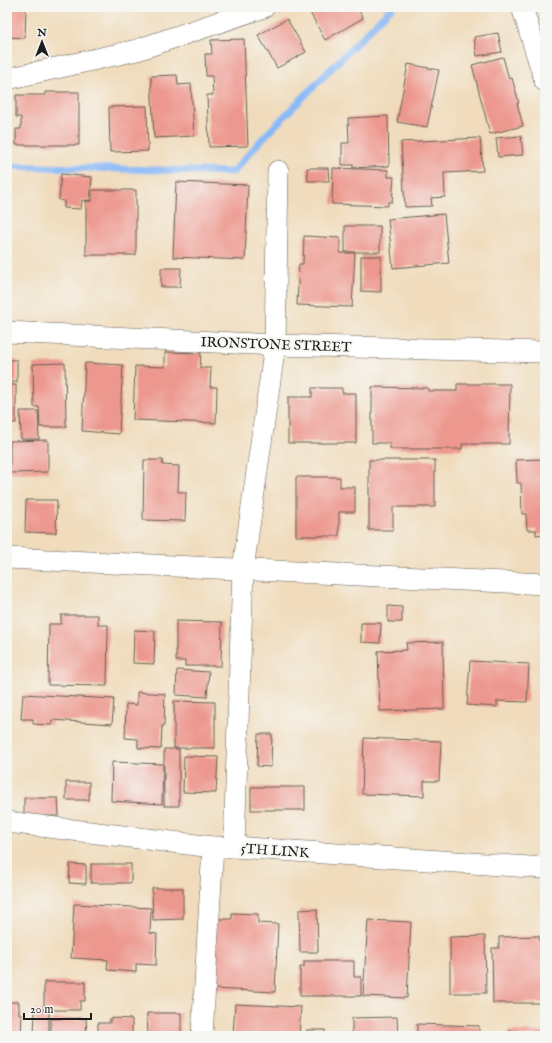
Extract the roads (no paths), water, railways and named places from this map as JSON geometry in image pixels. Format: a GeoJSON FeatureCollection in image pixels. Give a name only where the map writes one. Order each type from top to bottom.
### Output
{"type":"FeatureCollection","features":[{"type":"Feature","properties":{"kind":"street"},"geometry":{"type":"LineString","coordinates":[[7,79],[137,50],[264,7]]}},
{"type":"Feature","properties":{"kind":"street"},"geometry":{"type":"LineString","coordinates":[[522,7],[545,81]]}},
{"type":"Feature","properties":{"kind":"street"},"geometry":{"type":"LineString","coordinates":[[234,847],[243,569],[275,345],[278,171]]}},
{"type":"Feature","properties":{"kind":"street","name":"IRONSTONE STREET"},"geometry":{"type":"LineString","coordinates":[[7,332],[275,345],[545,352]]}},
{"type":"Feature","properties":{"kind":"street"},"geometry":{"type":"LineString","coordinates":[[7,558],[545,584]]}},
{"type":"Feature","properties":{"kind":"street","name":"5TH LINK"},"geometry":{"type":"LineString","coordinates":[[7,822],[214,847],[234,847],[545,868]]}},
{"type":"Feature","properties":{"kind":"street"},"geometry":{"type":"LineString","coordinates":[[202,1036],[214,847]]}},
{"type":"Feature","properties":{"kind":"waterway"},"geometry":{"type":"LineString","coordinates":[[7,166],[233,172],[262,139],[392,7]]}}]}
